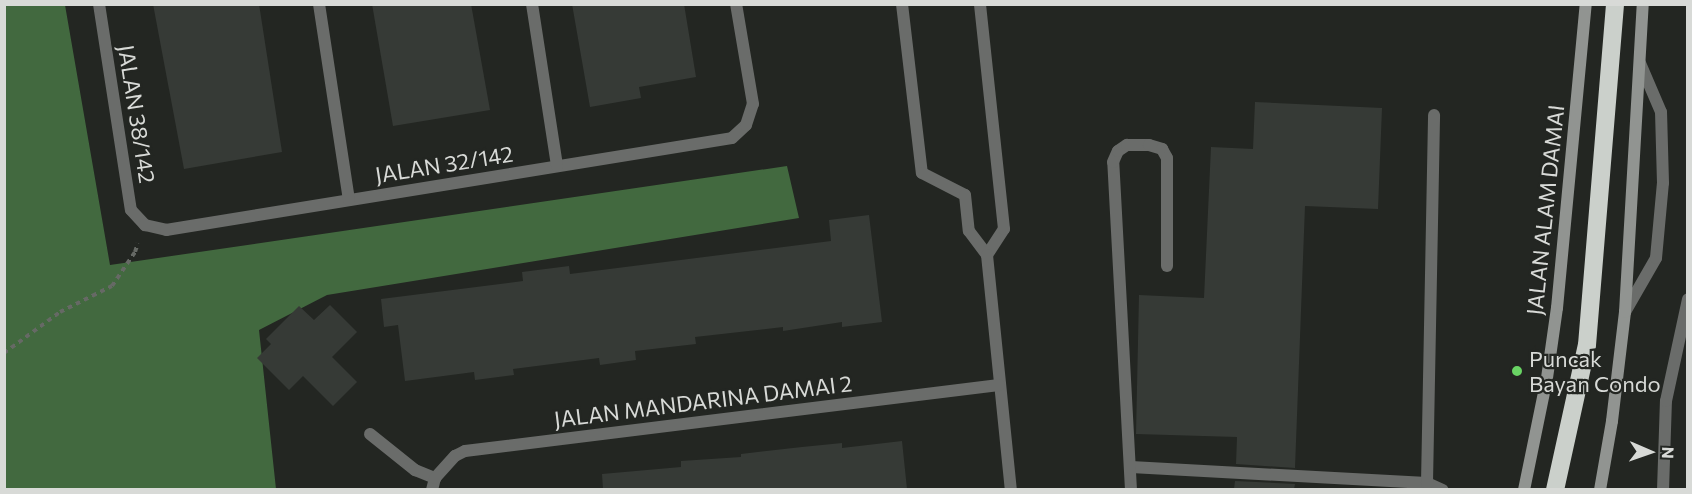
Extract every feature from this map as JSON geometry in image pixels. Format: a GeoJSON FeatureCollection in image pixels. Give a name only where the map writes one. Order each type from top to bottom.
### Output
{"type":"FeatureCollection","features":[{"type":"Feature","properties":{"kind":"highway"},"geometry":{"type":"LineString","coordinates":[[1547,489],[1579,345],[1604,4]]}},
{"type":"Feature","properties":{"kind":"highway"},"geometry":{"type":"LineString","coordinates":[[1556,489],[1587,345],[1615,4]]}},
{"type":"Feature","properties":{"kind":"main road","name":"JALAN ALAM DAMAI"},"geometry":{"type":"LineString","coordinates":[[1524,489],[1547,378],[1557,308],[1586,4]]}},
{"type":"Feature","properties":{"kind":"main road"},"geometry":{"type":"LineString","coordinates":[[1600,489],[1612,422],[1625,312],[1643,4]]}},
{"type":"Feature","properties":{"kind":"street","name":"JALAN 38/142"},"geometry":{"type":"LineString","coordinates":[[99,4],[131,210],[145,225]]}},
{"type":"Feature","properties":{"kind":"street"},"geometry":{"type":"LineString","coordinates":[[318,4],[349,201]]}},
{"type":"Feature","properties":{"kind":"street"},"geometry":{"type":"LineString","coordinates":[[532,4],[557,166]]}},
{"type":"Feature","properties":{"kind":"street","name":"JALAN 32/142"},"geometry":{"type":"LineString","coordinates":[[145,225],[166,230],[732,138],[746,125],[753,104],[736,4]]}},
{"type":"Feature","properties":{"kind":"street"},"geometry":{"type":"LineString","coordinates":[[902,4],[922,173],[965,195],[969,231],[987,255],[1011,489]]}},
{"type":"Feature","properties":{"kind":"street"},"geometry":{"type":"LineString","coordinates":[[980,4],[1004,229],[987,255]]}},
{"type":"Feature","properties":{"kind":"street"},"geometry":{"type":"LineString","coordinates":[[1625,312],[1656,258],[1664,183],[1661,112],[1640,63]]}},
{"type":"Feature","properties":{"kind":"street"},"geometry":{"type":"LineString","coordinates":[[1427,483],[1434,115]]}},
{"type":"Feature","properties":{"kind":"street"},"geometry":{"type":"LineString","coordinates":[[1131,489],[1113,162],[1118,151],[1127,146],[1149,145],[1162,149],[1167,158],[1167,266]]}},
{"type":"Feature","properties":{"kind":"street"},"geometry":{"type":"LineString","coordinates":[[1663,489],[1666,401],[1688,299]]}},
{"type":"Feature","properties":{"kind":"street","name":"JALAN MANDARINA DAMAI 2"},"geometry":{"type":"LineString","coordinates":[[434,484],[455,456],[465,451],[999,385]]}},
{"type":"Feature","properties":{"kind":"street"},"geometry":{"type":"LineString","coordinates":[[370,434],[434,484]]}},
{"type":"Feature","properties":{"kind":"street"},"geometry":{"type":"LineString","coordinates":[[1131,467],[1427,483],[1443,489]]}},
{"type":"Feature","properties":{"kind":"path"},"geometry":{"type":"LineString","coordinates":[[4,353],[60,312],[112,286],[135,252],[145,225]]}},
{"type":"Feature","properties":{"kind":"green space"},"geometry":{"type":"Polygon","coordinates":[[[4,5],[65,5],[110,265],[787,166],[799,218],[327,295],[259,330],[276,489],[5,489],[4,5]]]}},
{"type":"Feature","properties":{"kind":"building"},"geometry":{"type":"Polygon","coordinates":[[[153,4],[259,4],[282,152],[184,169],[153,4]]]}},
{"type":"Feature","properties":{"kind":"building"},"geometry":{"type":"Polygon","coordinates":[[[372,4],[471,4],[490,110],[393,126],[372,4]]]}},
{"type":"Feature","properties":{"kind":"building"},"geometry":{"type":"Polygon","coordinates":[[[572,4],[684,4],[696,77],[639,87],[641,98],[590,107],[572,4]]]}},
{"type":"Feature","properties":{"kind":"building"},"geometry":{"type":"Polygon","coordinates":[[[1255,102],[1382,108],[1378,209],[1305,206],[1295,468],[1236,464],[1237,437],[1136,434],[1139,295],[1204,298],[1211,147],[1253,149],[1255,102]]]}},
{"type":"Feature","properties":{"kind":"building"},"geometry":{"type":"Polygon","coordinates":[[[869,215],[882,322],[842,327],[842,322],[783,331],[783,327],[695,337],[696,344],[635,351],[636,360],[600,365],[599,358],[513,369],[514,375],[475,380],[474,372],[405,381],[398,325],[384,327],[381,299],[523,281],[522,272],[569,266],[570,274],[831,241],[829,220],[869,215]]]}},
{"type":"Feature","properties":{"kind":"building"},"geometry":{"type":"Polygon","coordinates":[[[330,305],[357,332],[332,357],[357,382],[333,406],[303,376],[289,390],[257,358],[271,344],[266,339],[299,306],[314,320],[330,305]]]}},
{"type":"Feature","properties":{"kind":"building"},"geometry":{"type":"Polygon","coordinates":[[[902,441],[907,489],[603,489],[602,474],[681,467],[681,461],[741,457],[741,454],[842,443],[842,448],[902,441]]]}},
{"type":"Feature","properties":{"kind":"building"},"geometry":{"type":"Polygon","coordinates":[[[1235,481],[1295,484],[1294,489],[1234,489],[1235,481]]]}},
{"type":"Feature","properties":{"kind":"place","name":"Puncak Bayan Condo"},"geometry":{"type":"Point","coordinates":[1517,371]}}]}
